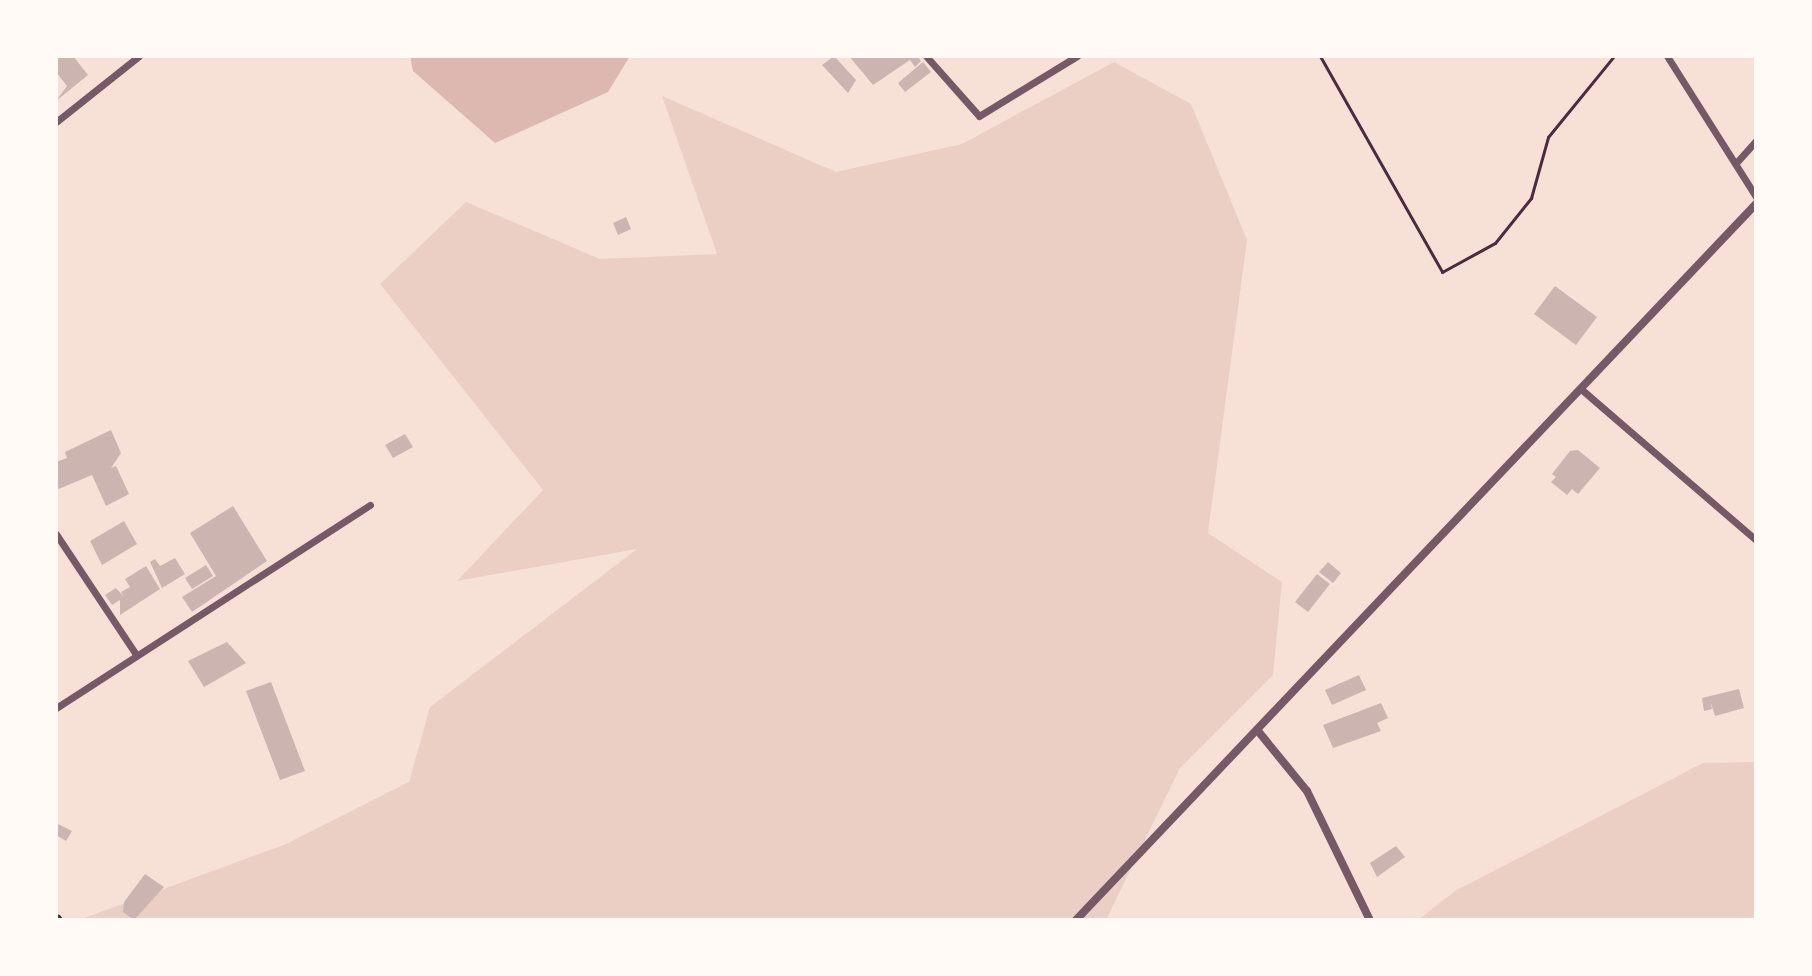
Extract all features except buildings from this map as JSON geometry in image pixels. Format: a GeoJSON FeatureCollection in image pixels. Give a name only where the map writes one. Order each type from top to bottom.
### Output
{"type":"FeatureCollection","features":[{"type":"Feature","properties":{"kind":"street"},"geometry":{"type":"LineString","coordinates":[[56,122],[139,56]]}},
{"type":"Feature","properties":{"kind":"street"},"geometry":{"type":"LineString","coordinates":[[926,56],[979,116],[1077,56]]}},
{"type":"Feature","properties":{"kind":"street"},"geometry":{"type":"LineString","coordinates":[[1667,56],[1756,197]]}},
{"type":"Feature","properties":{"kind":"street"},"geometry":{"type":"LineString","coordinates":[[1736,163],[1756,141]]}},
{"type":"Feature","properties":{"kind":"street"},"geometry":{"type":"LineString","coordinates":[[1076,920],[1756,204]]}},
{"type":"Feature","properties":{"kind":"street"},"geometry":{"type":"LineString","coordinates":[[1581,389],[1756,540]]}},
{"type":"Feature","properties":{"kind":"street"},"geometry":{"type":"LineString","coordinates":[[56,708],[135,653],[370,505]]}},
{"type":"Feature","properties":{"kind":"street"},"geometry":{"type":"LineString","coordinates":[[56,534],[135,653]]}},
{"type":"Feature","properties":{"kind":"street"},"geometry":{"type":"LineString","coordinates":[[1258,731],[1307,791],[1370,920]]}},
{"type":"Feature","properties":{"kind":"path"},"geometry":{"type":"LineString","coordinates":[[1320,56],[1442,272],[1495,243],[1531,198],[1548,137],[1614,56]]}},
{"type":"Feature","properties":{"kind":"shaded area"},"geometry":{"type":"Polygon","coordinates":[[[410,56],[630,56],[608,92],[495,143],[413,71],[410,56]]]}},
{"type":"Feature","properties":{"kind":"shaded area"},"geometry":{"type":"Polygon","coordinates":[[[1114,62],[1191,104],[1247,240],[1208,533],[1282,582],[1273,675],[1180,768],[1106,920],[79,920],[286,844],[409,782],[430,707],[637,549],[457,581],[543,490],[380,284],[466,202],[600,259],[717,254],[662,96],[836,172],[962,144],[1114,62]]]}},
{"type":"Feature","properties":{"kind":"shaded area"},"geometry":{"type":"Polygon","coordinates":[[[1756,762],[1756,920],[1418,920],[1455,891],[1703,763],[1756,762]]]}}]}
